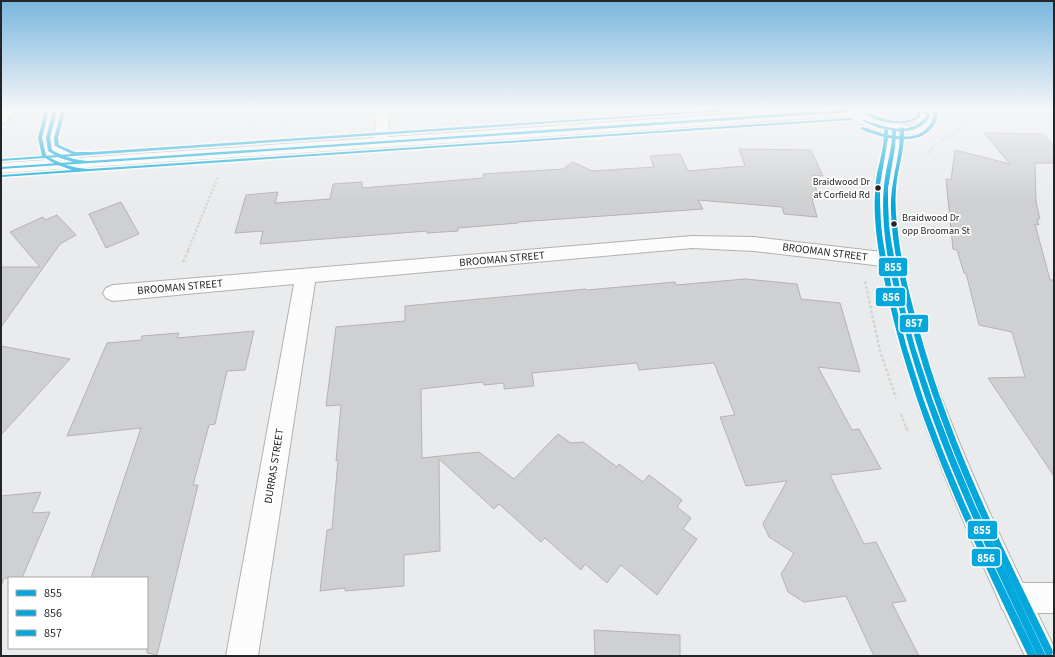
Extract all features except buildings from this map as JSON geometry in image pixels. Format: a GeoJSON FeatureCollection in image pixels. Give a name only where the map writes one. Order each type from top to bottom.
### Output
{"type":"FeatureCollection","features":[{"type":"Feature","properties":{"kind":"street"},"geometry":{"type":"LineString","coordinates":[[48,141],[50,151],[58,156],[77,163]]}},
{"type":"Feature","properties":{"kind":"street"},"geometry":{"type":"LineString","coordinates":[[1,168],[415,141]]}},
{"type":"Feature","properties":{"kind":"street"},"geometry":{"type":"LineString","coordinates":[[896,141],[887,179],[885,203],[891,260],[903,320],[926,393],[975,514],[1013,598],[1042,656]]}},
{"type":"Feature","properties":{"kind":"street","name":"BROOMAN STREET"},"geometry":{"type":"LineString","coordinates":[[113,293],[692,242],[769,245],[891,260]]}},
{"type":"Feature","properties":{"kind":"street","name":"DURRAS STREET"},"geometry":{"type":"LineString","coordinates":[[242,656],[306,276]]}},
{"type":"Feature","properties":{"kind":"street"},"geometry":{"type":"LineString","coordinates":[[1013,598],[1054,598]]}},
{"type":"Feature","properties":{"kind":"path"},"geometry":{"type":"LineString","coordinates":[[928,152],[935,145]]}},
{"type":"Feature","properties":{"kind":"path"},"geometry":{"type":"LineString","coordinates":[[172,287],[218,177]]}},
{"type":"Feature","properties":{"kind":"transit line","name":"856"},"geometry":{"type":"LineString","coordinates":[[41,141],[44,156],[50,160],[69,168],[96,170]]}},
{"type":"Feature","properties":{"kind":"transit line","name":"855"},"geometry":{"type":"LineString","coordinates":[[48,141],[50,151],[61,157],[84,162],[96,162]]}},
{"type":"Feature","properties":{"kind":"transit line","name":"857"},"geometry":{"type":"LineString","coordinates":[[56,141],[57,146],[74,153],[96,154]]}},
{"type":"Feature","properties":{"kind":"transit line","name":"857"},"geometry":{"type":"LineString","coordinates":[[1,160],[287,141]]}},
{"type":"Feature","properties":{"kind":"transit line","name":"855"},"geometry":{"type":"LineString","coordinates":[[1,168],[408,141]]}},
{"type":"Feature","properties":{"kind":"transit line","name":"856"},"geometry":{"type":"LineString","coordinates":[[2,176],[528,141]]}},
{"type":"Feature","properties":{"kind":"transit line","name":"856"},"geometry":{"type":"LineString","coordinates":[[886,141],[878,185],[878,225],[890,295],[904,348],[921,401],[962,506],[1033,656]]}},
{"type":"Feature","properties":{"kind":"transit line","name":"855"},"geometry":{"type":"LineString","coordinates":[[894,141],[885,202],[888,240],[898,294],[912,347],[929,401],[949,453],[994,556],[1042,656]]}},
{"type":"Feature","properties":{"kind":"transit line","name":"857"},"geometry":{"type":"LineString","coordinates":[[902,141],[894,186],[894,224],[906,293],[920,346],[937,399],[978,502],[1049,652]]}},
{"type":"Feature","properties":{"kind":"place","name":"Braidwood Dr at Corfield Rd"},"geometry":{"type":"Point","coordinates":[878,188]}},
{"type":"Feature","properties":{"kind":"place","name":"Braidwood Dr opp Brooman St"},"geometry":{"type":"Point","coordinates":[894,224]}}]}
